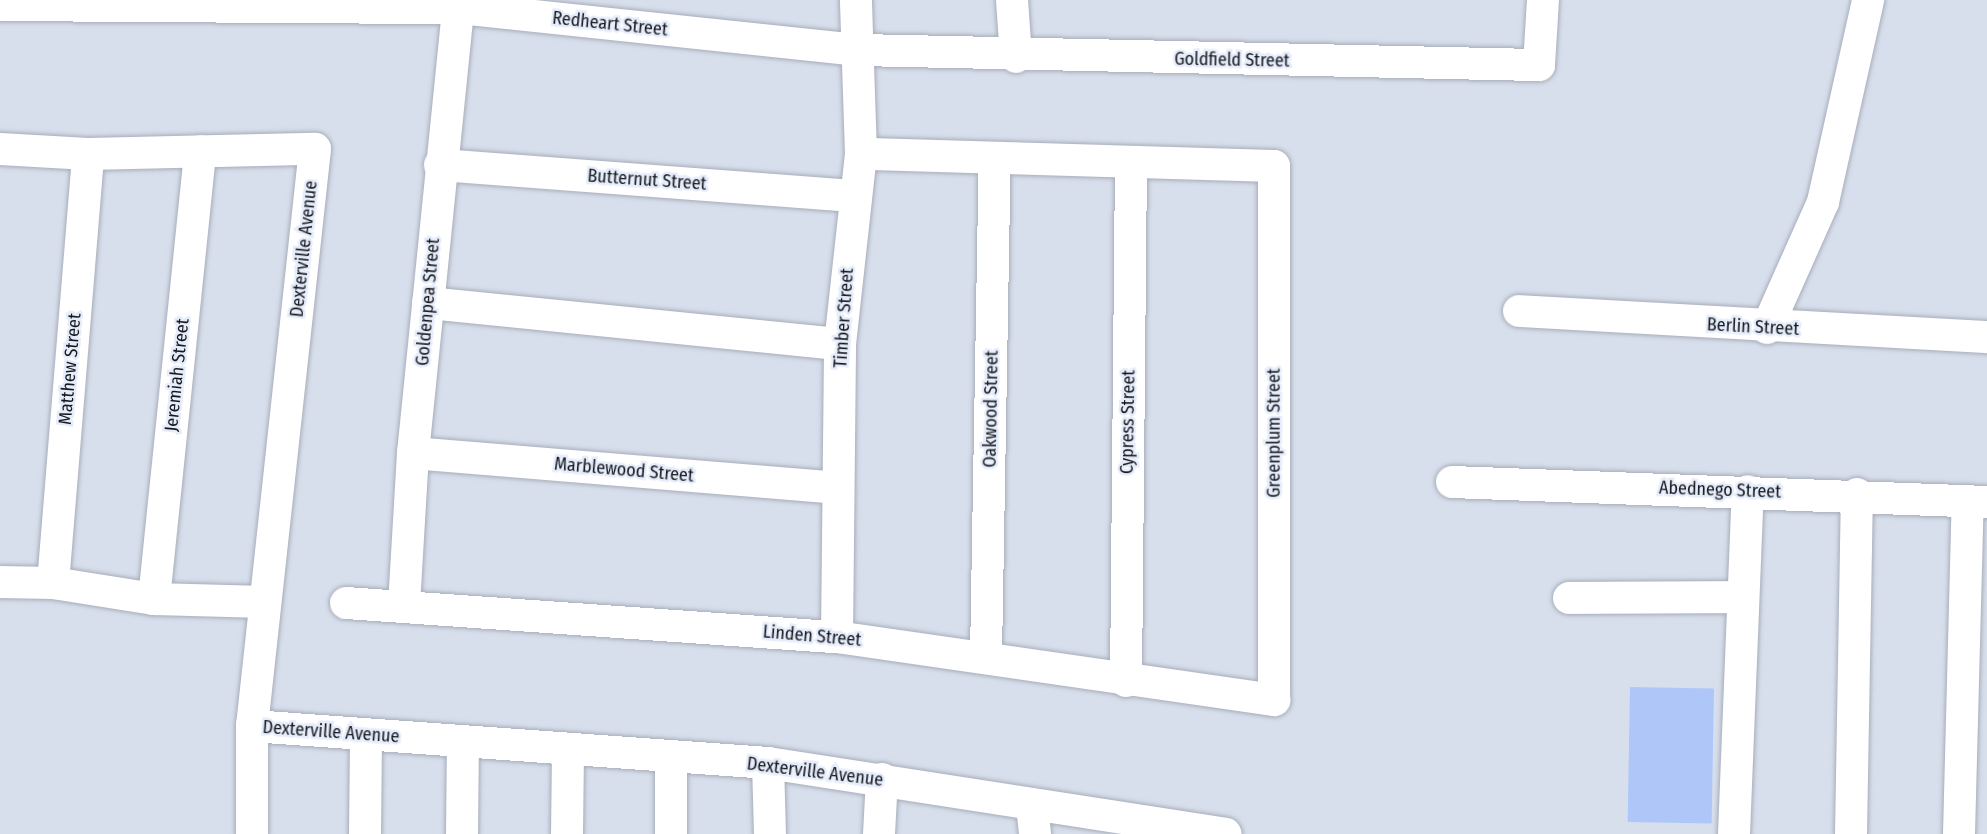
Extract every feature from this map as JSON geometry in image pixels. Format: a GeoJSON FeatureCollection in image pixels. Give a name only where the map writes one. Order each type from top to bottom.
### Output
{"type":"FeatureCollection","features":[{"type":"Feature","properties":{"kind":"street","name":"Timber Street"},"geometry":{"type":"LineString","coordinates":[[837,637],[836,488],[840,344],[854,196],[861,154],[860,50],[856,0]]}},
{"type":"Feature","properties":{"kind":"street"},"geometry":{"type":"LineString","coordinates":[[1012,0],[1016,57]]}},
{"type":"Feature","properties":{"kind":"street","name":"Goldfield Street"},"geometry":{"type":"LineString","coordinates":[[860,50],[1016,57],[1539,65],[1543,0]]}},
{"type":"Feature","properties":{"kind":"street"},"geometry":{"type":"LineString","coordinates":[[1767,328],[1823,202],[1868,0]]}},
{"type":"Feature","properties":{"kind":"street","name":"Redheart Street"},"geometry":{"type":"LineString","coordinates":[[11,4],[459,4],[860,50]]}},
{"type":"Feature","properties":{"kind":"street","name":"Goldenpea Street"},"geometry":{"type":"LineString","coordinates":[[404,605],[412,453],[440,165],[459,4]]}},
{"type":"Feature","properties":{"kind":"street","name":"Dexterville Avenue"},"geometry":{"type":"LineString","coordinates":[[0,149],[88,154],[315,149],[252,726],[463,741],[671,760],[768,764],[882,779],[1034,820],[1226,834]]}},
{"type":"Feature","properties":{"kind":"street","name":"Jeremiah Street"},"geometry":{"type":"LineString","coordinates":[[154,599],[200,151]]}},
{"type":"Feature","properties":{"kind":"street","name":"Matthew Street"},"geometry":{"type":"LineString","coordinates":[[53,583],[88,154]]}},
{"type":"Feature","properties":{"kind":"street"},"geometry":{"type":"LineString","coordinates":[[861,154],[995,162],[1131,164]]}},
{"type":"Feature","properties":{"kind":"street","name":"Oakwood Street"},"geometry":{"type":"LineString","coordinates":[[986,656],[995,162]]}},
{"type":"Feature","properties":{"kind":"street","name":"Greenplum Street"},"geometry":{"type":"LineString","coordinates":[[1131,164],[1274,166],[1274,700]]}},
{"type":"Feature","properties":{"kind":"street","name":"Cypress Street"},"geometry":{"type":"LineString","coordinates":[[1126,681],[1131,164]]}},
{"type":"Feature","properties":{"kind":"street","name":"Butternut Street"},"geometry":{"type":"LineString","coordinates":[[440,165],[854,196]]}},
{"type":"Feature","properties":{"kind":"street"},"geometry":{"type":"LineString","coordinates":[[428,303],[840,344]]}},
{"type":"Feature","properties":{"kind":"street","name":"Berlin Street"},"geometry":{"type":"LineString","coordinates":[[1519,311],[1767,328],[1987,337]]}},
{"type":"Feature","properties":{"kind":"street","name":"Marblewood Street"},"geometry":{"type":"LineString","coordinates":[[412,453],[836,488]]}},
{"type":"Feature","properties":{"kind":"street","name":"Abednego Street"},"geometry":{"type":"LineString","coordinates":[[1452,482],[1857,494],[1978,501]]}},
{"type":"Feature","properties":{"kind":"street"},"geometry":{"type":"LineString","coordinates":[[1734,834],[1741,597],[1748,491]]}},
{"type":"Feature","properties":{"kind":"street"},"geometry":{"type":"LineString","coordinates":[[1851,834],[1857,494]]}},
{"type":"Feature","properties":{"kind":"street"},"geometry":{"type":"LineString","coordinates":[[1959,834],[1978,501]]}},
{"type":"Feature","properties":{"kind":"street"},"geometry":{"type":"LineString","coordinates":[[0,582],[53,583],[154,599],[265,602]]}},
{"type":"Feature","properties":{"kind":"street"},"geometry":{"type":"LineString","coordinates":[[1569,598],[1741,597]]}},
{"type":"Feature","properties":{"kind":"street","name":"Linden Street"},"geometry":{"type":"LineString","coordinates":[[346,603],[404,605],[837,637],[986,656],[1126,681],[1274,700]]}},
{"type":"Feature","properties":{"kind":"street"},"geometry":{"type":"LineString","coordinates":[[252,726],[252,834]]}},
{"type":"Feature","properties":{"kind":"street"},"geometry":{"type":"LineString","coordinates":[[365,834],[366,735]]}},
{"type":"Feature","properties":{"kind":"street"},"geometry":{"type":"LineString","coordinates":[[462,834],[463,741]]}},
{"type":"Feature","properties":{"kind":"street"},"geometry":{"type":"LineString","coordinates":[[567,834],[568,752]]}},
{"type":"Feature","properties":{"kind":"street"},"geometry":{"type":"LineString","coordinates":[[671,760],[671,834]]}},
{"type":"Feature","properties":{"kind":"street"},"geometry":{"type":"LineString","coordinates":[[768,764],[770,834]]}},
{"type":"Feature","properties":{"kind":"street"},"geometry":{"type":"LineString","coordinates":[[879,834],[882,779]]}},
{"type":"Feature","properties":{"kind":"shaded area"},"geometry":{"type":"Polygon","coordinates":[[[1630,687],[1714,688],[1712,823],[1628,822],[1630,687]]]}}]}
